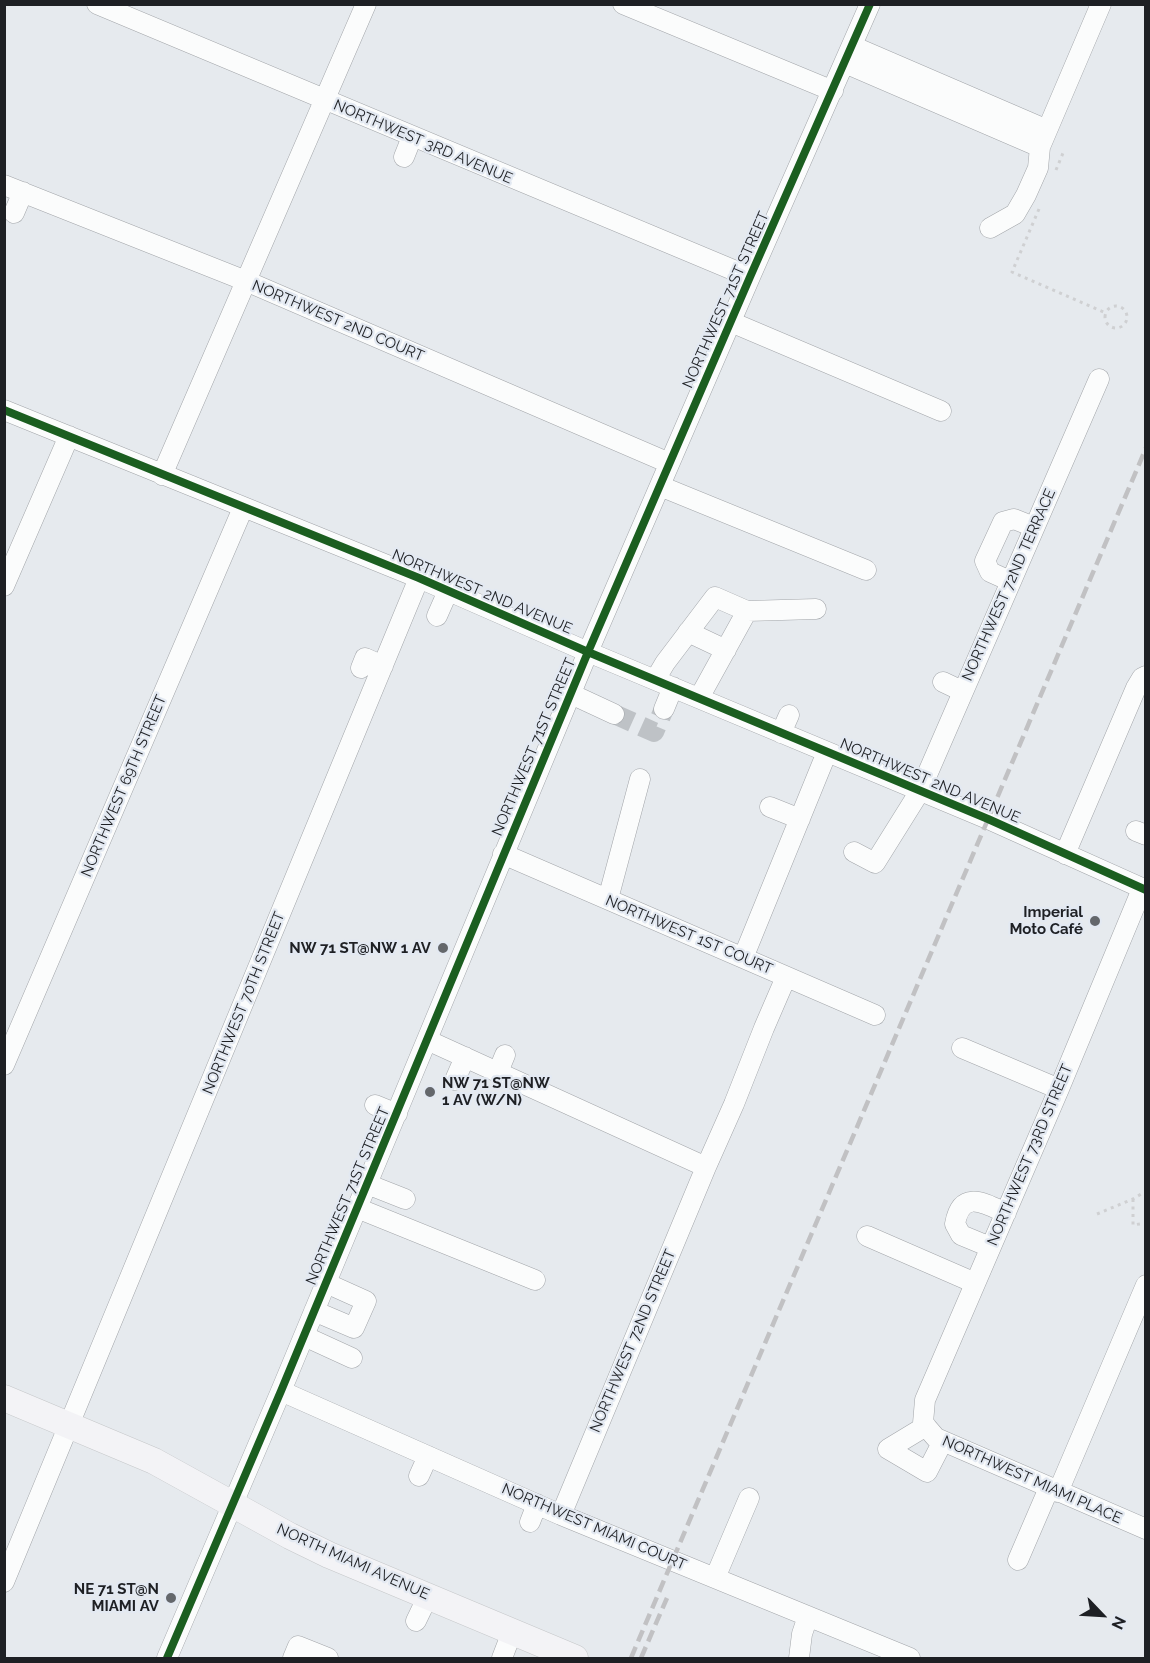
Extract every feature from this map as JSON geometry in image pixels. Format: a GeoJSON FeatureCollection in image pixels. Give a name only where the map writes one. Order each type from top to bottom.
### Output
{"type":"FeatureCollection","features":[{"type":"Feature","properties":{"kind":"main road","name":"NORTH MIAMI AVENUE"},"geometry":{"type":"LineString","coordinates":[[4,1398],[154,1461],[319,1550],[512,1632],[562,1656]]}},
{"type":"Feature","properties":{"kind":"street","name":"NORTHWEST 3RD AVENUE"},"geometry":{"type":"LineString","coordinates":[[97,4],[750,277]]}},
{"type":"Feature","properties":{"kind":"street"},"geometry":{"type":"LineString","coordinates":[[162,475],[366,4]]}},
{"type":"Feature","properties":{"kind":"street","name":"NORTHWEST 71ST STREET"},"geometry":{"type":"LineString","coordinates":[[167,1659],[428,1040],[588,652],[870,4]]}},
{"type":"Feature","properties":{"kind":"street"},"geometry":{"type":"LineString","coordinates":[[990,228],[1015,214],[1026,195],[1038,168],[1043,139],[1101,4]]}},
{"type":"Feature","properties":{"kind":"street"},"geometry":{"type":"LineString","coordinates":[[626,5],[833,91]]}},
{"type":"Feature","properties":{"kind":"street"},"geometry":{"type":"LineString","coordinates":[[849,54],[1043,139]]}},
{"type":"Feature","properties":{"kind":"street"},"geometry":{"type":"LineString","coordinates":[[404,157],[412,137]]}},
{"type":"Feature","properties":{"kind":"street","name":"NORTHWEST 2ND COURT"},"geometry":{"type":"LineString","coordinates":[[4,185],[246,281],[669,463]]}},
{"type":"Feature","properties":{"kind":"street"},"geometry":{"type":"LineString","coordinates":[[14,213],[23,192]]}},
{"type":"Feature","properties":{"kind":"street"},"geometry":{"type":"LineString","coordinates":[[730,322],[941,411]]}},
{"type":"Feature","properties":{"kind":"street","name":"NORTHWEST 72ND TERRACE"},"geometry":{"type":"LineString","coordinates":[[854,852],[875,863],[920,791],[1099,379]]}},
{"type":"Feature","properties":{"kind":"street","name":"NORTHWEST 2ND AVENUE"},"geometry":{"type":"LineString","coordinates":[[4,410],[419,578],[664,684],[699,698],[747,708],[785,724],[827,752],[1144,889]]}},
{"type":"Feature","properties":{"kind":"street"},"geometry":{"type":"LineString","coordinates":[[4,586],[69,436]]}},
{"type":"Feature","properties":{"kind":"street"},"geometry":{"type":"LineString","coordinates":[[660,486],[867,570]]}},
{"type":"Feature","properties":{"kind":"street","name":"NORTHWEST 69TH STREET"},"geometry":{"type":"LineString","coordinates":[[4,1065],[243,508]]}},
{"type":"Feature","properties":{"kind":"street"},"geometry":{"type":"LineString","coordinates":[[1010,581],[990,572],[985,561],[1002,522],[1014,519],[1034,527]]}},
{"type":"Feature","properties":{"kind":"street","name":"NORTHWEST 70TH STREET"},"geometry":{"type":"LineString","coordinates":[[4,1582],[419,578]]}},
{"type":"Feature","properties":{"kind":"street"},"geometry":{"type":"LineString","coordinates":[[437,616],[448,591]]}},
{"type":"Feature","properties":{"kind":"street"},"geometry":{"type":"LineString","coordinates":[[664,709],[664,684],[688,632],[715,597],[747,611],[816,609]]}},
{"type":"Feature","properties":{"kind":"street"},"geometry":{"type":"LineString","coordinates":[[699,698],[747,611]]}},
{"type":"Feature","properties":{"kind":"street"},"geometry":{"type":"LineString","coordinates":[[688,632],[726,650]]}},
{"type":"Feature","properties":{"kind":"street"},"geometry":{"type":"LineString","coordinates":[[361,668],[366,658],[383,666]]}},
{"type":"Feature","properties":{"kind":"street"},"geometry":{"type":"LineString","coordinates":[[1065,854],[1136,688],[1146,676]]}},
{"type":"Feature","properties":{"kind":"street"},"geometry":{"type":"LineString","coordinates":[[943,682],[962,691]]}},
{"type":"Feature","properties":{"kind":"street"},"geometry":{"type":"LineString","coordinates":[[571,694],[614,714]]}},
{"type":"Feature","properties":{"kind":"street"},"geometry":{"type":"LineString","coordinates":[[743,958],[827,752]]}},
{"type":"Feature","properties":{"kind":"street"},"geometry":{"type":"LineString","coordinates":[[608,899],[640,779]]}},
{"type":"Feature","properties":{"kind":"street"},"geometry":{"type":"LineString","coordinates":[[770,807],[800,819]]}},
{"type":"Feature","properties":{"kind":"street","name":"NORTHWEST 1ST COURT"},"geometry":{"type":"LineString","coordinates":[[504,854],[875,1015]]}},
{"type":"Feature","properties":{"kind":"street","name":"NORTHWEST 73RD STREET"},"geometry":{"type":"LineString","coordinates":[[924,1424],[925,1400],[1144,889]]}},
{"type":"Feature","properties":{"kind":"street","name":"NORTHWEST 72ND STREET"},"geometry":{"type":"LineString","coordinates":[[561,1515],[786,977]]}},
{"type":"Feature","properties":{"kind":"street"},"geometry":{"type":"LineString","coordinates":[[428,1040],[465,1057],[501,1064],[578,1118],[706,1167]]}},
{"type":"Feature","properties":{"kind":"street"},"geometry":{"type":"LineString","coordinates":[[962,1048],[1059,1089]]}},
{"type":"Feature","properties":{"kind":"street"},"geometry":{"type":"LineString","coordinates":[[455,1080],[465,1057]]}},
{"type":"Feature","properties":{"kind":"street"},"geometry":{"type":"LineString","coordinates":[[375,1105],[396,1114]]}},
{"type":"Feature","properties":{"kind":"street"},"geometry":{"type":"LineString","coordinates":[[367,1184],[405,1199]]}},
{"type":"Feature","properties":{"kind":"street"},"geometry":{"type":"LineString","coordinates":[[990,1247],[961,1235],[955,1224],[956,1215],[963,1204],[970,1201],[979,1201],[1006,1212]]}},
{"type":"Feature","properties":{"kind":"street"},"geometry":{"type":"LineString","coordinates":[[357,1208],[535,1280]]}},
{"type":"Feature","properties":{"kind":"street"},"geometry":{"type":"LineString","coordinates":[[867,1236],[975,1284]]}},
{"type":"Feature","properties":{"kind":"street"},"geometry":{"type":"LineString","coordinates":[[314,1311],[354,1328],[366,1301],[326,1283]]}},
{"type":"Feature","properties":{"kind":"street"},"geometry":{"type":"LineString","coordinates":[[1018,1560],[1053,1490],[1146,1285]]}},
{"type":"Feature","properties":{"kind":"street"},"geometry":{"type":"LineString","coordinates":[[304,1336],[352,1358]]}},
{"type":"Feature","properties":{"kind":"street","name":"NORTHWEST MIAMI COURT"},"geometry":{"type":"LineString","coordinates":[[281,1391],[428,1456],[534,1513],[561,1515],[910,1659]]}},
{"type":"Feature","properties":{"kind":"street"},"geometry":{"type":"LineString","coordinates":[[924,1424],[888,1449],[927,1472],[943,1441]]}},
{"type":"Feature","properties":{"kind":"street","name":"NORTHWEST MIAMI PLACE"},"geometry":{"type":"LineString","coordinates":[[924,1424],[936,1438],[1146,1529]]}},
{"type":"Feature","properties":{"kind":"street"},"geometry":{"type":"LineString","coordinates":[[419,1476],[428,1456]]}},
{"type":"Feature","properties":{"kind":"street"},"geometry":{"type":"LineString","coordinates":[[715,1578],[749,1498]]}},
{"type":"Feature","properties":{"kind":"street"},"geometry":{"type":"LineString","coordinates":[[416,1621],[428,1596]]}},
{"type":"Feature","properties":{"kind":"street"},"geometry":{"type":"LineString","coordinates":[[799,1659],[802,1634],[808,1616]]}},
{"type":"Feature","properties":{"kind":"street"},"geometry":{"type":"LineString","coordinates":[[502,1659],[512,1632]]}},
{"type":"Feature","properties":{"kind":"street"},"geometry":{"type":"LineString","coordinates":[[293,1659],[298,1646],[328,1659]]}},
{"type":"Feature","properties":{"kind":"path"},"geometry":{"type":"LineString","coordinates":[[1055,171],[1063,153]]}},
{"type":"Feature","properties":{"kind":"path"},"geometry":{"type":"LineString","coordinates":[[1042,201],[1012,272],[1106,313]]}},
{"type":"Feature","properties":{"kind":"path"},"geometry":{"type":"LineString","coordinates":[[1114,306],[1121,307],[1128,316],[1126,323],[1121,328],[1113,328],[1105,320],[1106,313],[1114,306]]}},
{"type":"Feature","properties":{"kind":"path"},"geometry":{"type":"LineString","coordinates":[[1096,1214],[1146,1191]]}},
{"type":"Feature","properties":{"kind":"path"},"geometry":{"type":"LineString","coordinates":[[1132,1199],[1133,1225],[1146,1223]]}},
{"type":"Feature","properties":{"kind":"tunnel"},"geometry":{"type":"LineString","coordinates":[[614,714],[654,732],[664,709]]}},
{"type":"Feature","properties":{"kind":"railway"},"geometry":{"type":"LineString","coordinates":[[631,1658],[1146,448]]}},
{"type":"Feature","properties":{"kind":"railway"},"geometry":{"type":"LineString","coordinates":[[641,1658],[667,1598]]}},
{"type":"Feature","properties":{"kind":"cycle path"},"geometry":{"type":"LineString","coordinates":[[167,1658],[281,1391],[588,652],[870,4]]}},
{"type":"Feature","properties":{"kind":"cycle path"},"geometry":{"type":"LineString","coordinates":[[4,410],[419,578],[588,652],[988,819],[1146,890]]}},
{"type":"Feature","properties":{"kind":"place","name":"Imperial Moto Café"},"geometry":{"type":"Point","coordinates":[1095,921]}},
{"type":"Feature","properties":{"kind":"place","name":"NW 71 ST@NW 1 AV"},"geometry":{"type":"Point","coordinates":[443,948]}},
{"type":"Feature","properties":{"kind":"place","name":"NW 71 ST@NW 1 AV (W/N)"},"geometry":{"type":"Point","coordinates":[430,1092]}},
{"type":"Feature","properties":{"kind":"place","name":"NE 71 ST@N MIAMI AV"},"geometry":{"type":"Point","coordinates":[171,1598]}}]}
